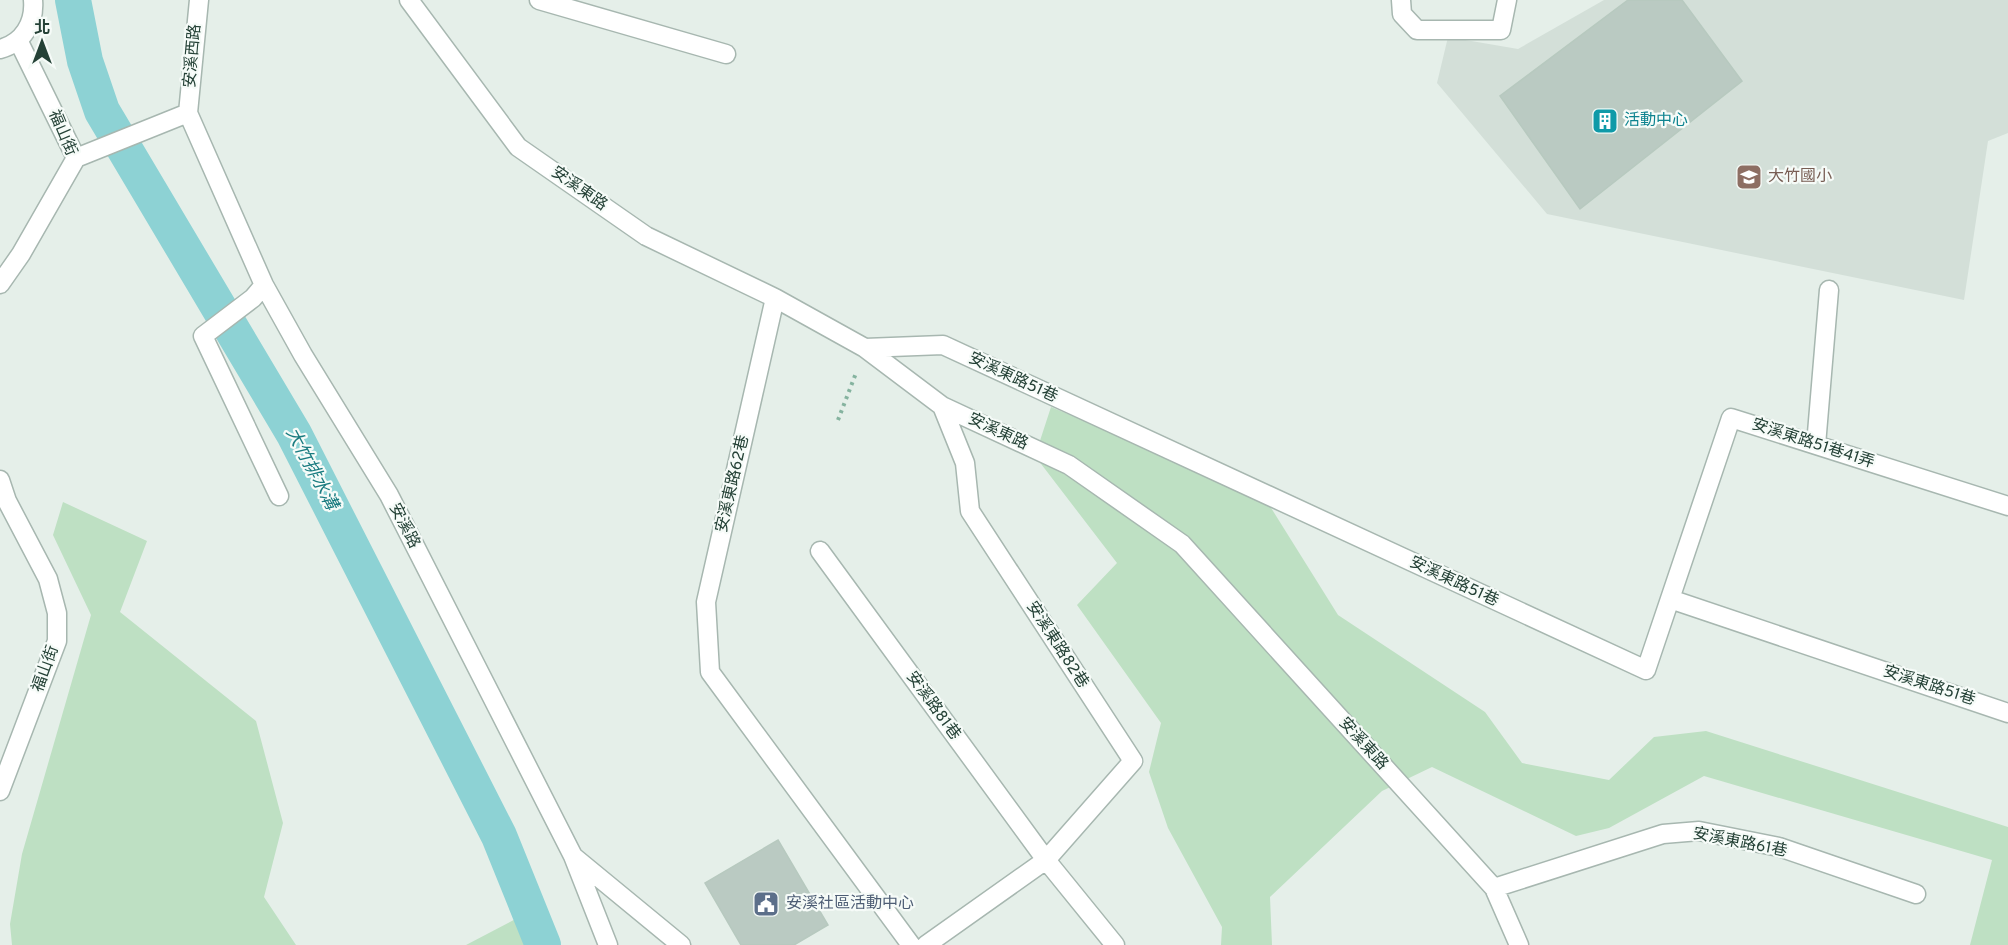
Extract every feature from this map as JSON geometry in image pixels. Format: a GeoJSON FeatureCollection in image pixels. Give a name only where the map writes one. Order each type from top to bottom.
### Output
{"type":"FeatureCollection","features":[{"type":"Feature","properties":{"kind":"street"},"geometry":{"type":"LineString","coordinates":[[0,49],[18,40],[30,25],[33,0]]}},
{"type":"Feature","properties":{"kind":"street","name":"安溪西路"},"geometry":{"type":"LineString","coordinates":[[188,113],[199,0]]}},
{"type":"Feature","properties":{"kind":"street","name":"安溪東路"},"geometry":{"type":"LineString","coordinates":[[409,0],[518,147],[646,236],[775,298],[865,348],[942,406],[1069,465],[1182,544],[1494,888],[1519,945]]}},
{"type":"Feature","properties":{"kind":"street"},"geometry":{"type":"LineString","coordinates":[[539,0],[726,54]]}},
{"type":"Feature","properties":{"kind":"street"},"geometry":{"type":"LineString","coordinates":[[1401,0],[1402,14],[1417,30],[1501,30],[1507,0]]}},
{"type":"Feature","properties":{"kind":"street","name":"福山街"},"geometry":{"type":"LineString","coordinates":[[0,284],[21,254],[76,158],[18,40]]}},
{"type":"Feature","properties":{"kind":"street"},"geometry":{"type":"LineString","coordinates":[[76,158],[188,113]]}},
{"type":"Feature","properties":{"kind":"street","name":"安溪路"},"geometry":{"type":"LineString","coordinates":[[188,113],[258,291],[303,355],[389,495],[573,856],[608,945]]}},
{"type":"Feature","properties":{"kind":"street"},"geometry":{"type":"LineString","coordinates":[[1816,445],[1828,290]]}},
{"type":"Feature","properties":{"kind":"street"},"geometry":{"type":"LineString","coordinates":[[258,291],[203,336],[279,496]]}},
{"type":"Feature","properties":{"kind":"street","name":"安溪東路62巷"},"geometry":{"type":"LineString","coordinates":[[775,298],[706,602],[710,672],[910,945]]}},
{"type":"Feature","properties":{"kind":"street","name":"安溪東路51巷"},"geometry":{"type":"LineString","coordinates":[[865,348],[942,345],[1646,670],[1670,599],[2008,712]]}},
{"type":"Feature","properties":{"kind":"street","name":"安溪東路82巷"},"geometry":{"type":"LineString","coordinates":[[942,406],[965,464],[970,511],[1133,761],[1046,860]]}},
{"type":"Feature","properties":{"kind":"street","name":"安溪東路51巷41弄"},"geometry":{"type":"LineString","coordinates":[[1670,599],[1731,418],[2008,506]]}},
{"type":"Feature","properties":{"kind":"street","name":"福山街"},"geometry":{"type":"LineString","coordinates":[[0,480],[7,501],[48,579],[57,614],[57,641],[0,791]]}},
{"type":"Feature","properties":{"kind":"street","name":"安溪路81巷"},"geometry":{"type":"LineString","coordinates":[[820,551],[1046,860],[1115,945]]}},
{"type":"Feature","properties":{"kind":"street","name":"安溪東路61巷"},"geometry":{"type":"LineString","coordinates":[[1494,888],[1663,834],[1699,831],[1779,848],[1916,894]]}},
{"type":"Feature","properties":{"kind":"street"},"geometry":{"type":"LineString","coordinates":[[573,856],[681,945]]}},
{"type":"Feature","properties":{"kind":"street"},"geometry":{"type":"LineString","coordinates":[[926,945],[1046,860]]}},
{"type":"Feature","properties":{"kind":"path"},"geometry":{"type":"LineString","coordinates":[[838,420],[865,348]]}},
{"type":"Feature","properties":{"kind":"shaded area","name":"大竹國小"},"geometry":{"type":"Polygon","coordinates":[[[1604,0],[2008,0],[2008,133],[1988,141],[1964,300],[1547,214],[1437,83],[1448,37],[1518,49],[1604,0]]]}},
{"type":"Feature","properties":{"kind":"green space"},"geometry":{"type":"Polygon","coordinates":[[[1051,407],[1263,495],[1338,615],[1485,712],[1522,763],[1609,780],[1654,737],[1706,731],[2008,827],[2008,945],[1970,945],[1992,860],[1704,776],[1609,828],[1576,836],[1432,767],[1382,791],[1270,897],[1272,945],[1221,945],[1222,927],[1168,828],[1149,772],[1161,723],[1077,605],[1117,563],[1035,456],[1051,407]]]}},
{"type":"Feature","properties":{"kind":"green space"},"geometry":{"type":"Polygon","coordinates":[[[63,502],[147,541],[120,612],[256,721],[283,823],[264,897],[296,945],[12,945],[10,924],[22,854],[91,615],[53,535],[63,502]]]}},
{"type":"Feature","properties":{"kind":"green space"},"geometry":{"type":"Polygon","coordinates":[[[531,911],[551,945],[466,945],[531,911]]]}},
{"type":"Feature","properties":{"kind":"building","name":"活動中心"},"geometry":{"type":"Polygon","coordinates":[[[1628,0],[1682,0],[1742,81],[1580,209],[1500,96],[1628,0]]]}},
{"type":"Feature","properties":{"kind":"building","name":"安溪社區活動中心"},"geometry":{"type":"Polygon","coordinates":[[[778,840],[828,925],[794,945],[741,945],[705,883],[778,840]]]}},
{"type":"Feature","properties":{"kind":"waterway","name":"大竹排水溝"},"geometry":{"type":"LineString","coordinates":[[73,0],[85,61],[102,111],[294,434],[499,836],[543,945]]}},
{"type":"Feature","properties":{"kind":"place","name":"活動中心"},"geometry":{"type":"Point","coordinates":[1605,121]}},
{"type":"Feature","properties":{"kind":"place","name":"大竹國小"},"geometry":{"type":"Point","coordinates":[1749,177]}},
{"type":"Feature","properties":{"kind":"place","name":"安溪社區活動中心"},"geometry":{"type":"Point","coordinates":[766,904]}}]}
